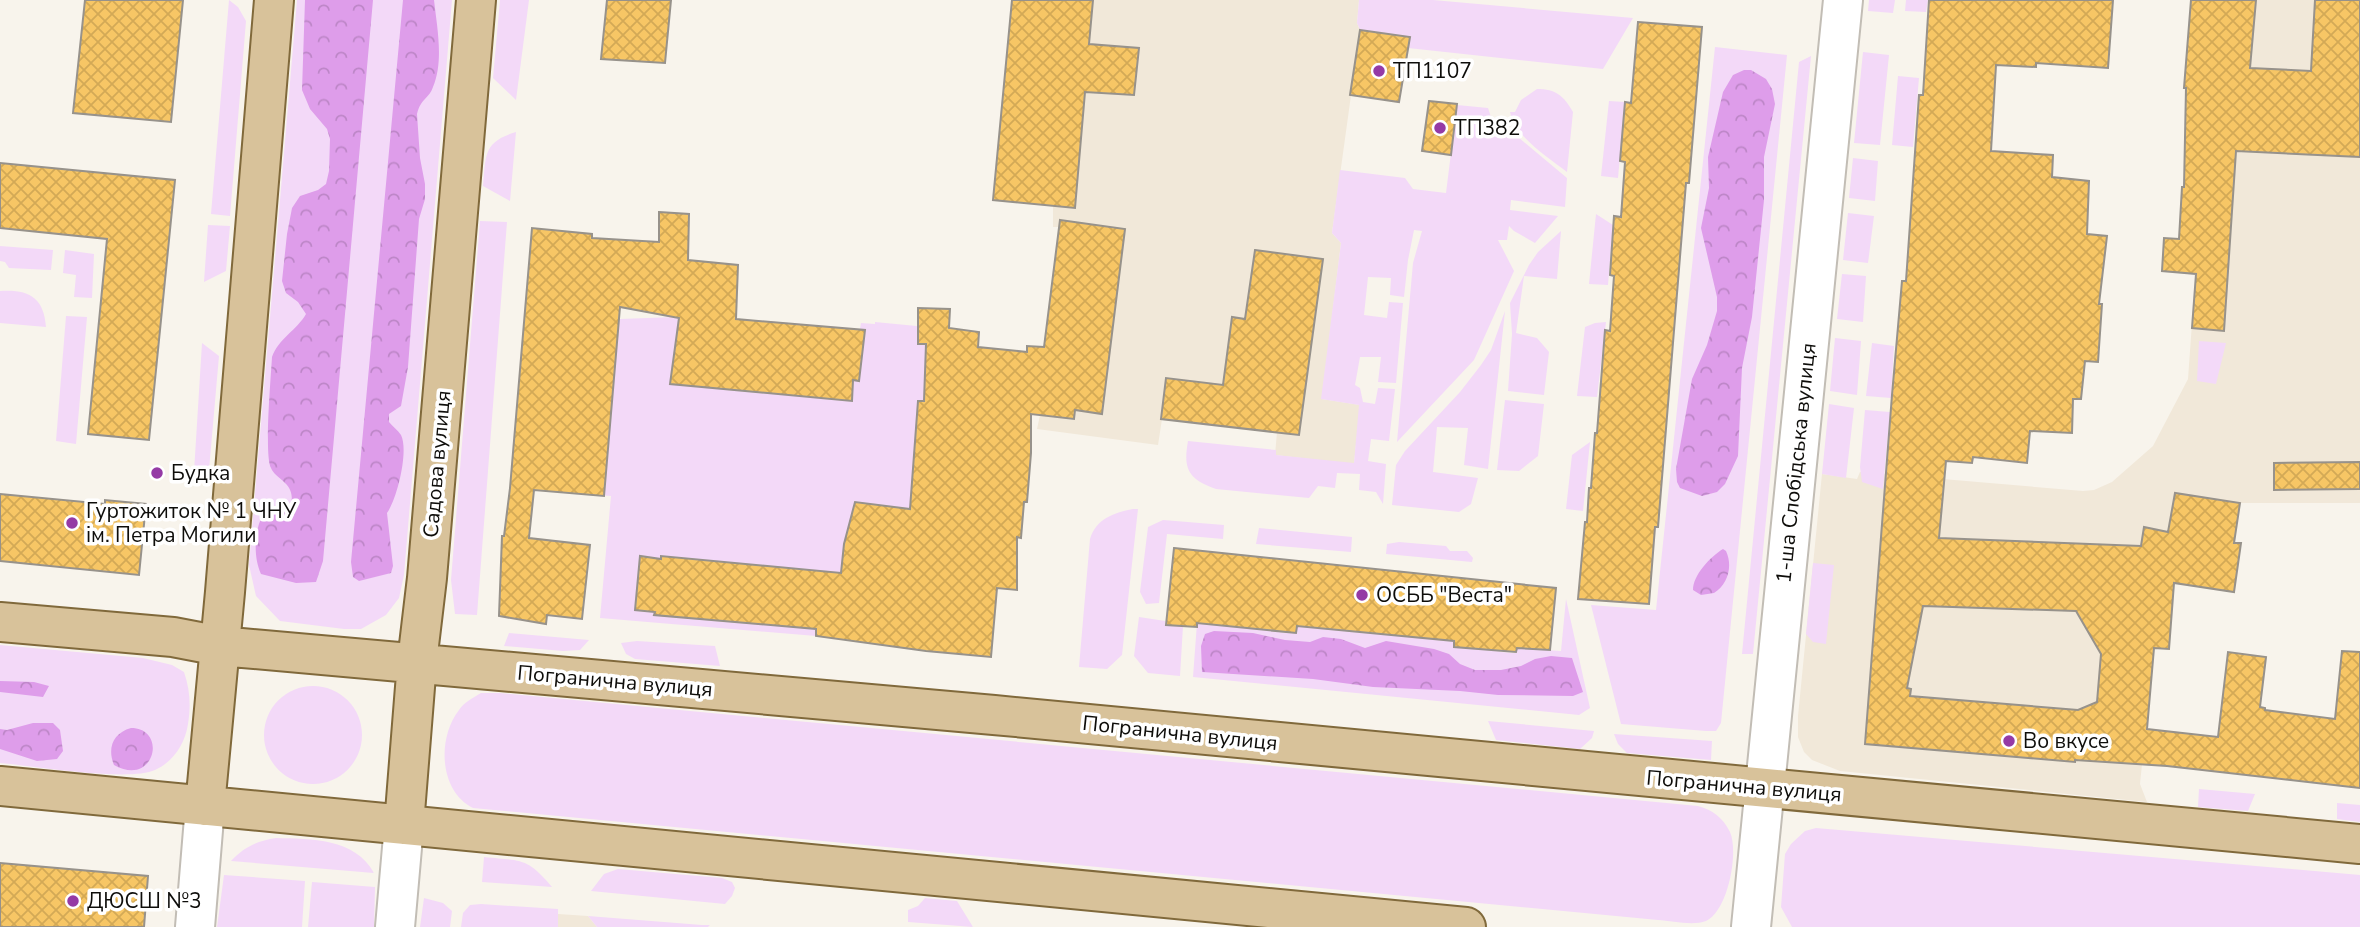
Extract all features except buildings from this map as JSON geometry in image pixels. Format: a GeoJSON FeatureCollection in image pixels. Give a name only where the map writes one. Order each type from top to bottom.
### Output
{"type":"FeatureCollection","features":[{"type":"Feature","properties":{"kind":"main road"},"geometry":{"type":"LineString","coordinates":[[205,806],[274,0]]}},
{"type":"Feature","properties":{"kind":"main road","name":"Садова вулиця"},"geometry":{"type":"LineString","coordinates":[[404,825],[476,0]]}},
{"type":"Feature","properties":{"kind":"main road","name":"Погранична вулиця"},"geometry":{"type":"LineString","coordinates":[[0,622],[173,638],[220,646],[417,662],[2360,844]]}},
{"type":"Feature","properties":{"kind":"main road"},"geometry":{"type":"LineString","coordinates":[[0,786],[1466,927]]}},
{"type":"Feature","properties":{"kind":"street","name":"1-ша Слобідська вулиця"},"geometry":{"type":"LineString","coordinates":[[1751,927],[1843,0]]}},
{"type":"Feature","properties":{"kind":"street"},"geometry":{"type":"LineString","coordinates":[[195,927],[205,806]]}},
{"type":"Feature","properties":{"kind":"street","name":"Садова вулиця"},"geometry":{"type":"LineString","coordinates":[[395,927],[404,825]]}},
{"type":"Feature","properties":{"kind":"shaded area"},"geometry":{"type":"Polygon","coordinates":[[[229,0],[238,7],[246,21],[230,216],[211,214],[229,0]]]}},
{"type":"Feature","properties":{"kind":"shaded area"},"geometry":{"type":"Polygon","coordinates":[[[297,0],[452,0],[404,575],[399,598],[386,615],[361,629],[280,621],[256,596],[249,565],[297,0]]]}},
{"type":"Feature","properties":{"kind":"shaded area"},"geometry":{"type":"Polygon","coordinates":[[[500,0],[529,0],[516,100],[493,78],[500,0]]]}},
{"type":"Feature","properties":{"kind":"shaded area"},"geometry":{"type":"Polygon","coordinates":[[[1012,0],[1359,0],[1357,23],[1360,30],[1332,233],[1341,243],[1322,399],[1360,405],[1354,464],[1275,455],[1277,432],[1226,425],[1162,419],[1158,445],[1037,429],[1040,415],[1037,405],[1059,227],[1053,227],[1053,206],[993,200],[1012,0]]]}},
{"type":"Feature","properties":{"kind":"shaded area"},"geometry":{"type":"Polygon","coordinates":[[[1359,0],[1433,0],[1633,18],[1603,69],[1408,48],[1409,37],[1360,30],[1357,23],[1359,0]]]}},
{"type":"Feature","properties":{"kind":"shaded area"},"geometry":{"type":"Polygon","coordinates":[[[1869,0],[1895,0],[1893,13],[1868,11],[1869,0]]]}},
{"type":"Feature","properties":{"kind":"shaded area"},"geometry":{"type":"Polygon","coordinates":[[[1906,0],[1928,0],[1926,12],[1905,11],[1906,0]]]}},
{"type":"Feature","properties":{"kind":"shaded area"},"geometry":{"type":"Polygon","coordinates":[[[2210,0],[2360,0],[2360,503],[2240,503],[2175,493],[2161,577],[2140,784],[2147,802],[1840,771],[1812,760],[1804,752],[1798,737],[1798,716],[1822,474],[1857,479],[1860,472],[2083,491],[2094,490],[2112,482],[2153,446],[2188,379],[2208,100],[2210,0]]]}},
{"type":"Feature","properties":{"kind":"shaded area"},"geometry":{"type":"Polygon","coordinates":[[[1715,47],[1787,55],[1721,723],[1716,731],[1706,731],[1621,724],[1591,605],[1656,610],[1715,47]]]}},
{"type":"Feature","properties":{"kind":"shaded area"},"geometry":{"type":"Polygon","coordinates":[[[1863,52],[1889,55],[1880,145],[1854,143],[1863,52]]]}},
{"type":"Feature","properties":{"kind":"shaded area"},"geometry":{"type":"Polygon","coordinates":[[[1811,56],[1753,654],[1742,654],[1799,62],[1811,56]]]}},
{"type":"Feature","properties":{"kind":"shaded area"},"geometry":{"type":"Polygon","coordinates":[[[1898,76],[1919,78],[1913,147],[1892,145],[1898,76]]]}},
{"type":"Feature","properties":{"kind":"shaded area"},"geometry":{"type":"Polygon","coordinates":[[[1537,89],[1559,94],[1573,112],[1567,172],[1533,146],[1513,121],[1510,112],[1515,112],[1521,100],[1537,89]]]}},
{"type":"Feature","properties":{"kind":"shaded area"},"geometry":{"type":"Polygon","coordinates":[[[1609,101],[1625,102],[1618,178],[1601,176],[1609,101]]]}},
{"type":"Feature","properties":{"kind":"shaded area"},"geometry":{"type":"Polygon","coordinates":[[[1457,105],[1488,108],[1494,126],[1506,127],[1567,178],[1565,207],[1511,200],[1510,210],[1558,216],[1535,243],[1509,226],[1507,240],[1498,240],[1514,271],[1474,360],[1397,442],[1413,263],[1422,231],[1414,230],[1404,297],[1390,295],[1391,278],[1368,277],[1364,315],[1387,318],[1389,302],[1403,303],[1396,383],[1378,382],[1381,357],[1360,357],[1355,385],[1360,388],[1363,402],[1375,404],[1378,388],[1395,389],[1389,441],[1371,439],[1368,461],[1386,464],[1383,504],[1376,492],[1359,490],[1360,474],[1337,473],[1335,488],[1318,486],[1309,498],[1216,489],[1199,481],[1187,466],[1188,441],[1276,450],[1276,455],[1354,463],[1359,405],[1321,399],[1341,243],[1332,233],[1340,170],[1405,178],[1413,189],[1446,193],[1457,105]]]}},
{"type":"Feature","properties":{"kind":"shaded area"},"geometry":{"type":"Polygon","coordinates":[[[516,132],[510,201],[483,186],[488,151],[497,140],[516,132]]]}},
{"type":"Feature","properties":{"kind":"shaded area"},"geometry":{"type":"Polygon","coordinates":[[[1853,158],[1878,161],[1875,201],[1849,198],[1853,158]]]}},
{"type":"Feature","properties":{"kind":"shaded area"},"geometry":{"type":"Polygon","coordinates":[[[1848,213],[1874,216],[1868,263],[1843,260],[1848,213]]]}},
{"type":"Feature","properties":{"kind":"shaded area"},"geometry":{"type":"Polygon","coordinates":[[[1596,214],[1613,225],[1608,285],[1589,284],[1596,214]]]}},
{"type":"Feature","properties":{"kind":"shaded area"},"geometry":{"type":"Polygon","coordinates":[[[480,221],[507,222],[477,615],[455,614],[451,580],[480,221]]]}},
{"type":"Feature","properties":{"kind":"shaded area"},"geometry":{"type":"Polygon","coordinates":[[[208,225],[230,226],[226,271],[204,282],[208,225]]]}},
{"type":"Feature","properties":{"kind":"shaded area"},"geometry":{"type":"Polygon","coordinates":[[[1561,231],[1557,279],[1524,276],[1516,333],[1537,338],[1549,352],[1544,395],[1508,391],[1512,334],[1510,303],[1529,265],[1538,252],[1561,231]]]}},
{"type":"Feature","properties":{"kind":"shaded area"},"geometry":{"type":"Polygon","coordinates":[[[0,246],[53,250],[51,270],[9,268],[5,262],[0,261],[0,246]]]}},
{"type":"Feature","properties":{"kind":"shaded area"},"geometry":{"type":"Polygon","coordinates":[[[65,250],[94,254],[92,298],[74,297],[76,275],[63,273],[65,250]]]}},
{"type":"Feature","properties":{"kind":"shaded area"},"geometry":{"type":"Polygon","coordinates":[[[1842,274],[1866,276],[1863,322],[1837,319],[1842,274]]]}},
{"type":"Feature","properties":{"kind":"shaded area"},"geometry":{"type":"Polygon","coordinates":[[[0,291],[19,292],[33,297],[42,308],[46,327],[0,323],[0,291]]]}},
{"type":"Feature","properties":{"kind":"shaded area"},"geometry":{"type":"Polygon","coordinates":[[[526,310],[620,319],[675,317],[680,314],[860,329],[861,323],[875,322],[979,332],[978,366],[941,485],[816,636],[600,618],[611,496],[510,488],[526,310]]]}},
{"type":"Feature","properties":{"kind":"shaded area"},"geometry":{"type":"Polygon","coordinates":[[[1505,311],[1488,469],[1464,465],[1468,428],[1437,427],[1433,472],[1478,478],[1471,504],[1459,512],[1392,505],[1396,465],[1405,451],[1460,392],[1481,365],[1491,350],[1505,311]]]}},
{"type":"Feature","properties":{"kind":"shaded area"},"geometry":{"type":"Polygon","coordinates":[[[66,316],[87,317],[76,444],[56,441],[66,316]]]}},
{"type":"Feature","properties":{"kind":"shaded area"},"geometry":{"type":"Polygon","coordinates":[[[1606,322],[1597,397],[1577,396],[1585,327],[1606,322]]]}},
{"type":"Feature","properties":{"kind":"shaded area"},"geometry":{"type":"Polygon","coordinates":[[[1835,338],[1861,341],[1857,395],[1830,391],[1835,338]]]}},
{"type":"Feature","properties":{"kind":"shaded area"},"geometry":{"type":"Polygon","coordinates":[[[2199,341],[2226,343],[2216,384],[2197,381],[2199,341]]]}},
{"type":"Feature","properties":{"kind":"shaded area"},"geometry":{"type":"Polygon","coordinates":[[[202,343],[219,356],[209,470],[200,475],[194,472],[202,343]]]}},
{"type":"Feature","properties":{"kind":"shaded area"},"geometry":{"type":"Polygon","coordinates":[[[1872,343],[1894,346],[1891,398],[1866,396],[1872,343]]]}},
{"type":"Feature","properties":{"kind":"shaded area"},"geometry":{"type":"Polygon","coordinates":[[[1505,400],[1544,404],[1538,456],[1519,471],[1497,470],[1505,400]]]}},
{"type":"Feature","properties":{"kind":"shaded area"},"geometry":{"type":"Polygon","coordinates":[[[1829,404],[1854,408],[1846,478],[1822,474],[1829,404]]]}},
{"type":"Feature","properties":{"kind":"shaded area"},"geometry":{"type":"Polygon","coordinates":[[[1865,410],[1890,412],[1883,489],[1862,482],[1860,467],[1865,410]]]}},
{"type":"Feature","properties":{"kind":"shaded area"},"geometry":{"type":"Polygon","coordinates":[[[1590,442],[1583,511],[1566,509],[1572,455],[1590,442]]]}},
{"type":"Feature","properties":{"kind":"shaded area"},"geometry":{"type":"Polygon","coordinates":[[[1138,509],[1122,655],[1107,669],[1079,667],[1090,539],[1096,526],[1106,518],[1138,509]]]}},
{"type":"Feature","properties":{"kind":"shaded area"},"geometry":{"type":"Polygon","coordinates":[[[1163,520],[1224,525],[1223,539],[1167,534],[1159,603],[1146,604],[1140,592],[1148,527],[1163,520]]]}},
{"type":"Feature","properties":{"kind":"shaded area"},"geometry":{"type":"Polygon","coordinates":[[[1259,528],[1352,537],[1351,552],[1256,544],[1259,528]]]}},
{"type":"Feature","properties":{"kind":"shaded area"},"geometry":{"type":"Polygon","coordinates":[[[1399,542],[1446,546],[1450,551],[1467,551],[1473,558],[1472,562],[1386,554],[1387,544],[1399,542]]]}},
{"type":"Feature","properties":{"kind":"shaded area"},"geometry":{"type":"Polygon","coordinates":[[[1813,563],[1834,565],[1826,644],[1813,642],[1806,634],[1813,563]]]}},
{"type":"Feature","properties":{"kind":"shaded area"},"geometry":{"type":"Polygon","coordinates":[[[1566,599],[1590,708],[1579,715],[1193,677],[1197,623],[1297,626],[1454,641],[1454,647],[1499,646],[1500,652],[1516,653],[1517,648],[1561,651],[1566,599]]]}},
{"type":"Feature","properties":{"kind":"shaded area"},"geometry":{"type":"Polygon","coordinates":[[[1139,617],[1183,626],[1180,676],[1148,673],[1134,656],[1139,617]]]}},
{"type":"Feature","properties":{"kind":"shaded area"},"geometry":{"type":"Polygon","coordinates":[[[509,633],[589,640],[580,650],[504,646],[509,633]]]}},
{"type":"Feature","properties":{"kind":"shaded area"},"geometry":{"type":"Polygon","coordinates":[[[637,641],[715,646],[720,666],[635,659],[626,654],[621,643],[637,641]]]}},
{"type":"Feature","properties":{"kind":"shaded area"},"geometry":{"type":"Polygon","coordinates":[[[0,645],[143,658],[172,665],[184,672],[189,691],[188,724],[181,745],[173,757],[161,767],[142,773],[103,774],[0,763],[0,645]]]}},
{"type":"Feature","properties":{"kind":"shaded area"},"geometry":{"type":"Polygon","coordinates":[[[313,686],[340,694],[354,708],[362,735],[354,762],[340,776],[313,784],[286,776],[272,762],[264,735],[272,708],[286,694],[313,686]]]}},
{"type":"Feature","properties":{"kind":"shaded area"},"geometry":{"type":"Polygon","coordinates":[[[481,693],[1698,806],[1717,815],[1730,832],[1733,853],[1730,880],[1726,894],[1714,915],[1706,921],[1689,923],[473,808],[453,789],[445,763],[445,749],[447,735],[459,710],[481,693]]]}},
{"type":"Feature","properties":{"kind":"shaded area"},"geometry":{"type":"Polygon","coordinates":[[[1488,721],[1594,731],[1592,738],[1580,749],[1496,740],[1488,721]]]}},
{"type":"Feature","properties":{"kind":"shaded area"},"geometry":{"type":"Polygon","coordinates":[[[1614,734],[1712,741],[1711,760],[1627,753],[1618,744],[1614,734]]]}},
{"type":"Feature","properties":{"kind":"shaded area"},"geometry":{"type":"Polygon","coordinates":[[[2199,789],[2255,794],[2248,811],[2198,807],[2199,789]]]}},
{"type":"Feature","properties":{"kind":"shaded area"},"geometry":{"type":"Polygon","coordinates":[[[2337,803],[2360,805],[2360,822],[2337,819],[2337,803]]]}},
{"type":"Feature","properties":{"kind":"shaded area"},"geometry":{"type":"Polygon","coordinates":[[[1816,828],[2360,875],[2360,927],[1792,927],[1781,907],[1785,854],[1805,831],[1816,828]]]}},
{"type":"Feature","properties":{"kind":"shaded area"},"geometry":{"type":"Polygon","coordinates":[[[276,838],[317,840],[344,847],[366,861],[374,873],[231,861],[251,845],[276,838]]]}},
{"type":"Feature","properties":{"kind":"shaded area"},"geometry":{"type":"Polygon","coordinates":[[[484,857],[523,862],[536,870],[552,887],[482,882],[484,857]]]}},
{"type":"Feature","properties":{"kind":"shaded area"},"geometry":{"type":"Polygon","coordinates":[[[618,869],[722,878],[732,882],[735,888],[725,904],[591,891],[604,874],[618,869]]]}},
{"type":"Feature","properties":{"kind":"shaded area"},"geometry":{"type":"Polygon","coordinates":[[[224,875],[305,881],[302,927],[217,927],[224,875]]]}},
{"type":"Feature","properties":{"kind":"shaded area"},"geometry":{"type":"Polygon","coordinates":[[[312,882],[375,887],[374,927],[308,927],[312,882]]]}},
{"type":"Feature","properties":{"kind":"shaded area"},"geometry":{"type":"Polygon","coordinates":[[[424,898],[443,903],[452,911],[450,927],[420,927],[424,898]]]}},
{"type":"Feature","properties":{"kind":"shaded area"},"geometry":{"type":"Polygon","coordinates":[[[925,898],[957,901],[973,927],[908,922],[908,910],[918,906],[925,898]]]}},
{"type":"Feature","properties":{"kind":"shaded area"},"geometry":{"type":"Polygon","coordinates":[[[470,905],[558,909],[558,927],[461,927],[463,913],[470,905]]]}},
{"type":"Feature","properties":{"kind":"shaded area"},"geometry":{"type":"Polygon","coordinates":[[[558,909],[558,914],[588,916],[597,927],[553,927],[558,909]]]}},
{"type":"Feature","properties":{"kind":"shaded area"},"geometry":{"type":"Polygon","coordinates":[[[588,916],[702,925],[710,925],[597,927],[588,916]]]}},
{"type":"Feature","properties":{"kind":"green space"},"geometry":{"type":"Polygon","coordinates":[[[305,0],[373,0],[323,561],[316,582],[296,583],[261,574],[256,543],[258,527],[264,513],[291,504],[292,497],[291,491],[271,468],[268,432],[272,357],[306,314],[298,302],[286,293],[282,281],[292,208],[300,196],[326,184],[329,171],[330,139],[327,129],[310,109],[302,90],[305,0]]]}},
{"type":"Feature","properties":{"kind":"green space"},"geometry":{"type":"Polygon","coordinates":[[[403,0],[434,0],[439,44],[438,66],[431,91],[417,114],[425,199],[419,219],[408,367],[401,406],[389,414],[389,422],[401,435],[404,452],[398,486],[387,513],[393,566],[391,573],[359,581],[353,577],[351,562],[403,0]]]}},
{"type":"Feature","properties":{"kind":"green space"},"geometry":{"type":"Polygon","coordinates":[[[1751,70],[1766,79],[1772,89],[1775,104],[1764,157],[1764,200],[1752,317],[1742,368],[1738,456],[1725,484],[1717,492],[1702,496],[1680,488],[1676,469],[1692,379],[1707,345],[1717,311],[1717,297],[1701,228],[1709,188],[1708,157],[1723,92],[1733,75],[1751,70]]]}},
{"type":"Feature","properties":{"kind":"green space"},"geometry":{"type":"Polygon","coordinates":[[[1723,549],[1729,563],[1726,580],[1714,593],[1701,595],[1693,590],[1696,578],[1708,562],[1723,549]]]}},
{"type":"Feature","properties":{"kind":"green space"},"geometry":{"type":"Polygon","coordinates":[[[1214,631],[1253,633],[1310,642],[1323,637],[1341,639],[1365,648],[1386,641],[1434,649],[1449,654],[1460,664],[1475,670],[1501,670],[1551,656],[1572,658],[1583,692],[1573,696],[1498,695],[1202,672],[1201,646],[1205,634],[1214,631]]]}},
{"type":"Feature","properties":{"kind":"green space"},"geometry":{"type":"Polygon","coordinates":[[[0,681],[34,682],[49,686],[43,697],[0,692],[0,681]]]}},
{"type":"Feature","properties":{"kind":"green space"},"geometry":{"type":"Polygon","coordinates":[[[33,723],[53,723],[60,730],[63,751],[57,759],[37,761],[0,749],[0,729],[7,730],[33,723]]]}},
{"type":"Feature","properties":{"kind":"green space"},"geometry":{"type":"Polygon","coordinates":[[[131,728],[143,731],[150,737],[153,746],[147,763],[139,769],[128,770],[114,765],[111,753],[116,737],[131,728]]]}},
{"type":"Feature","properties":{"kind":"place","name":"ТП1107"},"geometry":{"type":"Point","coordinates":[1379,71]}},
{"type":"Feature","properties":{"kind":"place","name":"ТП382"},"geometry":{"type":"Point","coordinates":[1440,128]}},
{"type":"Feature","properties":{"kind":"place","name":"Будка"},"geometry":{"type":"Point","coordinates":[157,473]}},
{"type":"Feature","properties":{"kind":"place","name":"Гуртожиток № 1 ЧНУ ім. Петра Могили"},"geometry":{"type":"Point","coordinates":[72,523]}},
{"type":"Feature","properties":{"kind":"place","name":"ОСББ \"Веста\""},"geometry":{"type":"Point","coordinates":[1362,595]}},
{"type":"Feature","properties":{"kind":"place","name":"Во вкусе"},"geometry":{"type":"Point","coordinates":[2009,741]}},
{"type":"Feature","properties":{"kind":"place","name":"ДЮСШ №3"},"geometry":{"type":"Point","coordinates":[73,901]}}]}
